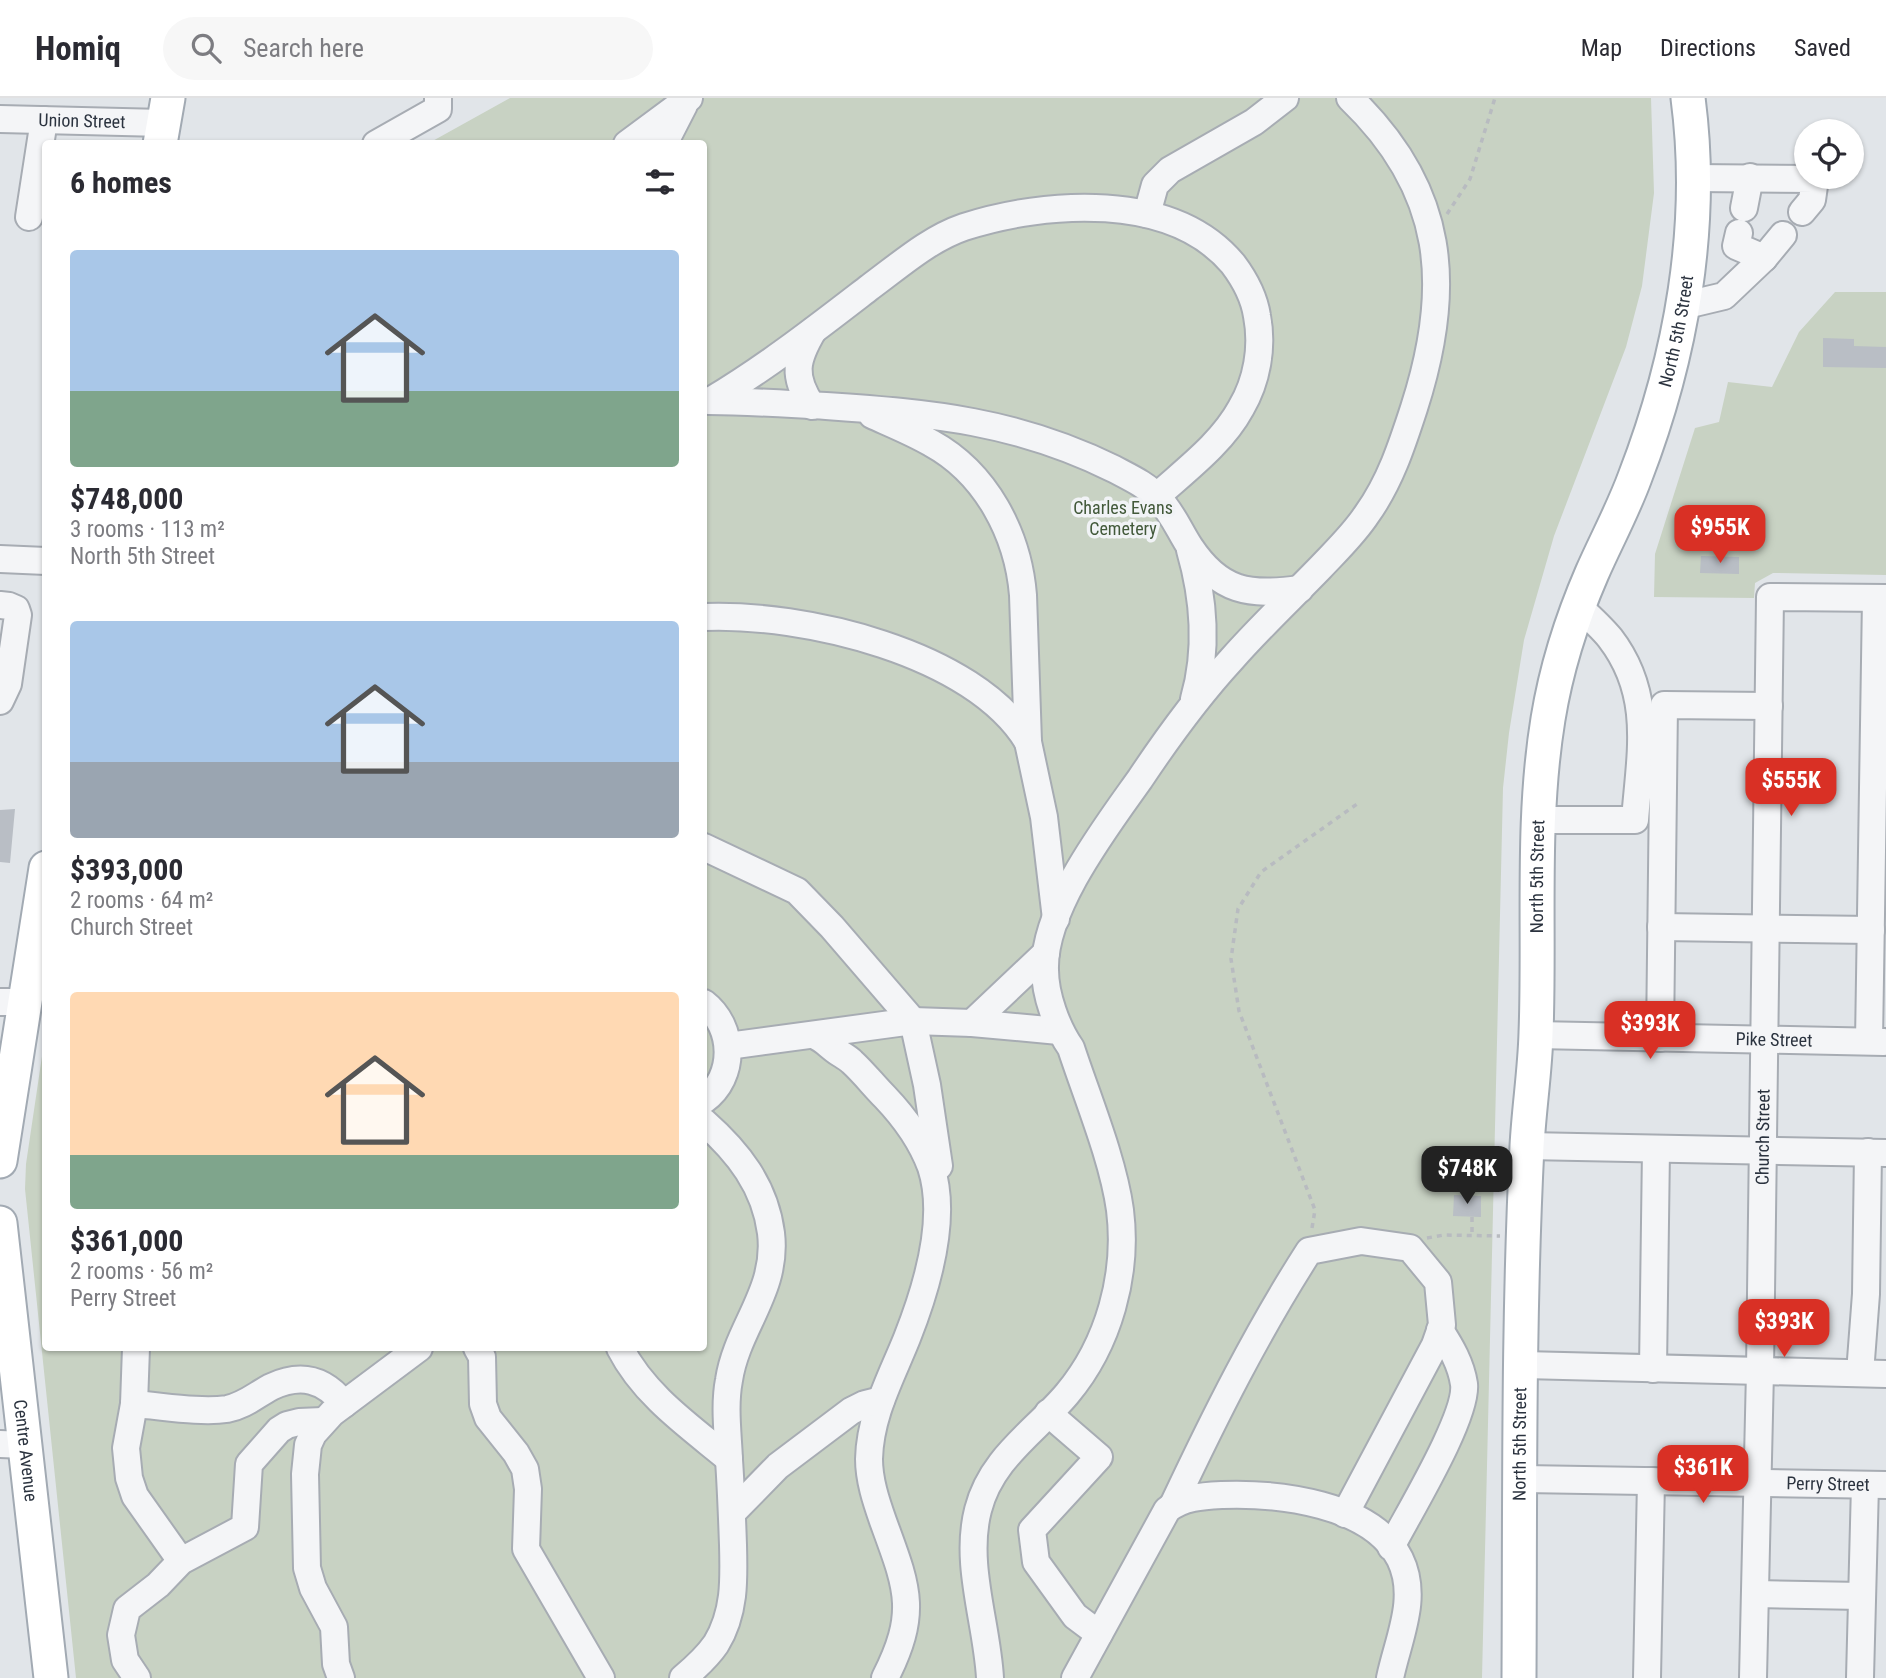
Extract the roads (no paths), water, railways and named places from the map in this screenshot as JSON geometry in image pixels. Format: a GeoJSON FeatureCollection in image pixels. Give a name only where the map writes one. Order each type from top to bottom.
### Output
{"type":"FeatureCollection","features":[{"type":"Feature","properties":{"kind":"main road","name":"North 5th Street"},"geometry":{"type":"LineString","coordinates":[[1519,1678],[1527,1146],[1536,1035],[1542,763],[1548,720],[1568,639],[1592,575],[1634,481],[1653,430],[1666,382],[1688,271],[1694,178],[1688,98]]}},
{"type":"Feature","properties":{"kind":"main road"},"geometry":{"type":"LineString","coordinates":[[0,1161],[12,1002],[42,884]]}},
{"type":"Feature","properties":{"kind":"main road","name":"Centre Avenue"},"geometry":{"type":"LineString","coordinates":[[0,1223],[13,1444],[51,1678]]}},
{"type":"Feature","properties":{"kind":"street"},"geometry":{"type":"LineString","coordinates":[[632,140],[688,98]]}},
{"type":"Feature","properties":{"kind":"street"},"geometry":{"type":"LineString","coordinates":[[666,140],[688,98]]}},
{"type":"Feature","properties":{"kind":"street"},"geometry":{"type":"LineString","coordinates":[[1147,214],[1155,185],[1170,170],[1254,122],[1285,98]]}},
{"type":"Feature","properties":{"kind":"street"},"geometry":{"type":"LineString","coordinates":[[990,1678],[974,1556],[977,1511],[999,1464],[1078,1380],[1111,1314],[1120,1267],[1120,1209],[1114,1178],[1071,1048],[1059,1031],[1044,971],[1056,919],[1071,886],[1118,808],[1192,707],[1233,658],[1348,539],[1367,515],[1401,450],[1421,386],[1435,321],[1436,265],[1430,223],[1421,198],[1400,158],[1350,98]]}},
{"type":"Feature","properties":{"kind":"street"},"geometry":{"type":"LineString","coordinates":[[382,140],[438,103]]}},
{"type":"Feature","properties":{"kind":"street","name":"Union Street"},"geometry":{"type":"LineString","coordinates":[[0,119],[164,122]]}},
{"type":"Feature","properties":{"kind":"street"},"geometry":{"type":"LineString","coordinates":[[29,217],[44,120]]}},
{"type":"Feature","properties":{"kind":"street"},"geometry":{"type":"LineString","coordinates":[[1750,177],[1736,246],[1764,258]]}},
{"type":"Feature","properties":{"kind":"street"},"geometry":{"type":"LineString","coordinates":[[1694,178],[1815,179],[1812,200],[1802,212]]}},
{"type":"Feature","properties":{"kind":"street"},"geometry":{"type":"LineString","coordinates":[[707,401],[753,375],[929,244],[964,227],[1060,209],[1107,208],[1147,214],[1192,230],[1225,255],[1242,275],[1253,299],[1259,335],[1256,369],[1248,395],[1234,420],[1214,444],[1157,496]]}},
{"type":"Feature","properties":{"kind":"street"},"geometry":{"type":"LineString","coordinates":[[1682,306],[1724,296],[1764,258],[1783,235]]}},
{"type":"Feature","properties":{"kind":"street"},"geometry":{"type":"LineString","coordinates":[[812,406],[802,391],[798,368],[803,349],[814,329]]}},
{"type":"Feature","properties":{"kind":"street"},"geometry":{"type":"LineString","coordinates":[[707,401],[858,408],[956,418],[1034,436],[1103,464],[1157,496],[1209,570],[1233,586],[1269,593],[1300,589]]}},
{"type":"Feature","properties":{"kind":"street"},"geometry":{"type":"LineString","coordinates":[[858,408],[932,443],[962,464],[983,488],[1007,528],[1021,573],[1028,742],[1044,817],[1056,919]]}},
{"type":"Feature","properties":{"kind":"street"},"geometry":{"type":"LineString","coordinates":[[1189,545],[1200,590],[1202,645],[1201,672],[1192,707]]}},
{"type":"Feature","properties":{"kind":"street"},"geometry":{"type":"LineString","coordinates":[[0,559],[42,561]]}},
{"type":"Feature","properties":{"kind":"street","name":"Church Street"},"geometry":{"type":"LineString","coordinates":[[1753,1678],[1760,1371],[1770,597],[1881,598]]}},
{"type":"Feature","properties":{"kind":"street"},"geometry":{"type":"LineString","coordinates":[[1878,1042],[1871,930],[1881,598]]}},
{"type":"Feature","properties":{"kind":"street"},"geometry":{"type":"LineString","coordinates":[[0,605],[16,609],[18,615],[8,684],[0,701]]}},
{"type":"Feature","properties":{"kind":"street"},"geometry":{"type":"LineString","coordinates":[[1539,820],[1635,820],[1641,717],[1639,695],[1625,662],[1610,638],[1580,607]]}},
{"type":"Feature","properties":{"kind":"street"},"geometry":{"type":"LineString","coordinates":[[707,617],[776,620],[830,629],[921,659],[962,678],[982,691],[1005,712],[1028,742]]}},
{"type":"Feature","properties":{"kind":"street"},"geometry":{"type":"LineString","coordinates":[[1660,1038],[1664,705],[1769,706]]}},
{"type":"Feature","properties":{"kind":"street"},"geometry":{"type":"LineString","coordinates":[[707,848],[797,891],[832,927],[913,1021],[927,1085],[940,1161],[934,1249],[907,1337],[881,1400],[871,1444],[870,1473],[877,1503],[907,1595],[899,1648],[885,1678]]}},
{"type":"Feature","properties":{"kind":"street"},"geometry":{"type":"LineString","coordinates":[[1661,927],[1871,930]]}},
{"type":"Feature","properties":{"kind":"street"},"geometry":{"type":"LineString","coordinates":[[972,1023],[1046,953]]}},
{"type":"Feature","properties":{"kind":"street"},"geometry":{"type":"LineString","coordinates":[[707,1006],[723,1027],[728,1046],[727,1067],[720,1082],[707,1097]]}},
{"type":"Feature","properties":{"kind":"street"},"geometry":{"type":"LineString","coordinates":[[728,1046],[913,1021],[1059,1031]]}},
{"type":"Feature","properties":{"kind":"street"},"geometry":{"type":"LineString","coordinates":[[813,1035],[850,1060],[902,1115],[917,1136],[931,1168],[936,1203]]}},
{"type":"Feature","properties":{"kind":"street","name":"Pike Street"},"geometry":{"type":"LineString","coordinates":[[1536,1035],[1878,1042]]}},
{"type":"Feature","properties":{"kind":"street"},"geometry":{"type":"LineString","coordinates":[[683,1678],[707,1656],[730,1611],[734,1583],[728,1384],[735,1355],[765,1290],[771,1259],[771,1231],[752,1174],[732,1149],[707,1125]]}},
{"type":"Feature","properties":{"kind":"street"},"geometry":{"type":"LineString","coordinates":[[1527,1146],[1877,1153],[1860,1373]]}},
{"type":"Feature","properties":{"kind":"street"},"geometry":{"type":"LineString","coordinates":[[1653,1369],[1656,1149]]}},
{"type":"Feature","properties":{"kind":"street"},"geometry":{"type":"LineString","coordinates":[[1075,1678],[1167,1510],[1174,1503],[1216,1414],[1259,1333],[1309,1251],[1361,1241],[1410,1248],[1438,1282],[1442,1325],[1405,1404],[1345,1514]]}},
{"type":"Feature","properties":{"kind":"street"},"geometry":{"type":"LineString","coordinates":[[1391,1547],[1446,1444],[1463,1405],[1464,1385],[1456,1356],[1440,1330]]}},
{"type":"Feature","properties":{"kind":"street"},"geometry":{"type":"LineString","coordinates":[[136,1351],[134,1404],[126,1455],[135,1496],[181,1562]]}},
{"type":"Feature","properties":{"kind":"street"},"geometry":{"type":"LineString","coordinates":[[479,1351],[482,1357],[484,1404],[488,1418],[516,1453],[525,1469],[528,1489],[526,1549],[601,1678]]}},
{"type":"Feature","properties":{"kind":"street"},"geometry":{"type":"LineString","coordinates":[[622,1351],[634,1371],[654,1394],[729,1459]]}},
{"type":"Feature","properties":{"kind":"street"},"geometry":{"type":"LineString","coordinates":[[341,1678],[336,1664],[334,1628],[313,1588],[307,1568],[306,1457],[313,1434],[323,1421],[395,1356]]}},
{"type":"Feature","properties":{"kind":"street"},"geometry":{"type":"LineString","coordinates":[[1522,1366],[1886,1374]]}},
{"type":"Feature","properties":{"kind":"street"},"geometry":{"type":"LineString","coordinates":[[134,1404],[212,1410],[230,1408],[278,1385],[299,1380],[327,1387],[344,1404]]}},
{"type":"Feature","properties":{"kind":"street"},"geometry":{"type":"LineString","coordinates":[[732,1513],[778,1466],[851,1411],[881,1400]]}},
{"type":"Feature","properties":{"kind":"street"},"geometry":{"type":"LineString","coordinates":[[1048,1413],[1100,1457],[1032,1530],[1036,1562],[1075,1616],[1099,1634]]}},
{"type":"Feature","properties":{"kind":"street"},"geometry":{"type":"LineString","coordinates":[[137,1678],[125,1660],[121,1636],[127,1609],[158,1585],[181,1562],[245,1527],[249,1464],[279,1430],[299,1422],[323,1421]]}},
{"type":"Feature","properties":{"kind":"street","name":"Perry Street"},"geometry":{"type":"LineString","coordinates":[[1520,1479],[1875,1485]]}},
{"type":"Feature","properties":{"kind":"street"},"geometry":{"type":"LineString","coordinates":[[1647,1678],[1651,1481]]}},
{"type":"Feature","properties":{"kind":"street"},"geometry":{"type":"LineString","coordinates":[[1860,1678],[1862,1596],[1875,1485]]}},
{"type":"Feature","properties":{"kind":"street"},"geometry":{"type":"LineString","coordinates":[[1174,1503],[1209,1496],[1261,1496],[1314,1503],[1345,1514],[1369,1527],[1400,1558],[1409,1599],[1390,1678]]}},
{"type":"Feature","properties":{"kind":"street"},"geometry":{"type":"LineString","coordinates":[[1755,1594],[1862,1596]]}},
{"type":"Feature","properties":{"kind":"park label","name":"Charles Evans Cemetery"},"geometry":{"type":"Point","coordinates":[1123,518]}}]}
